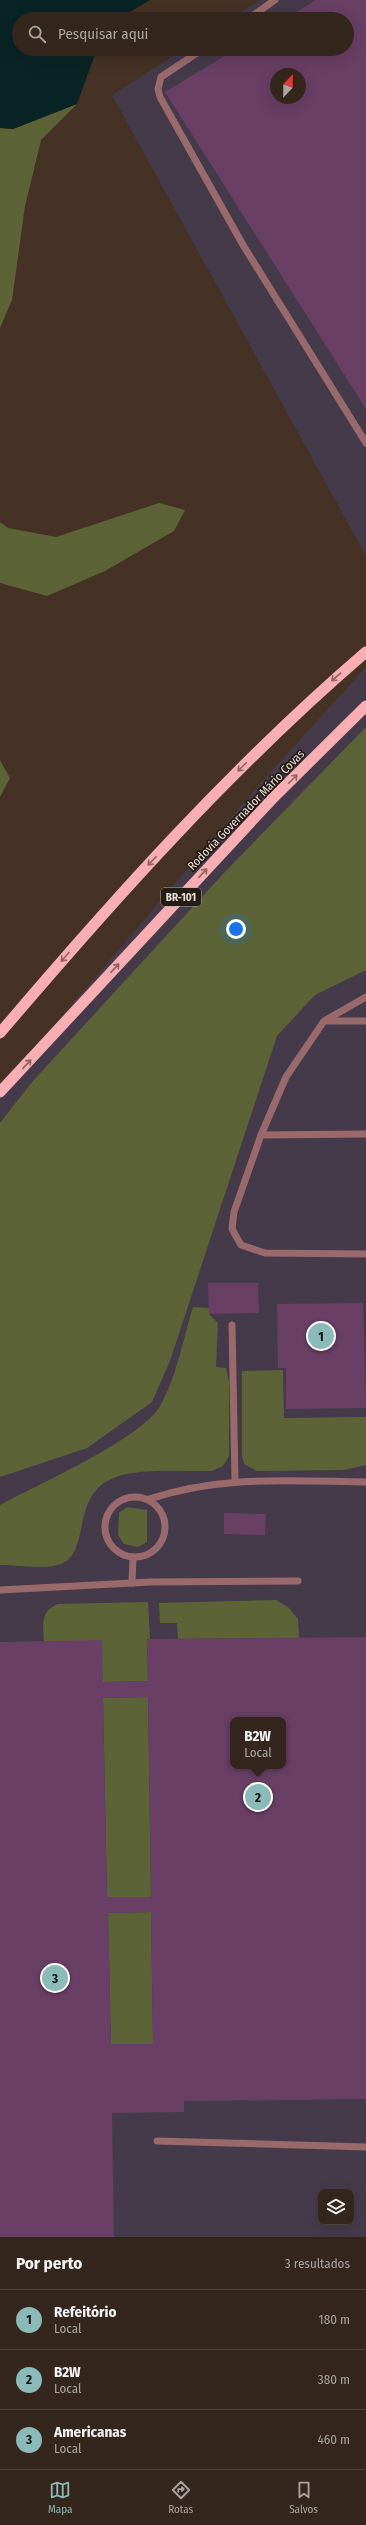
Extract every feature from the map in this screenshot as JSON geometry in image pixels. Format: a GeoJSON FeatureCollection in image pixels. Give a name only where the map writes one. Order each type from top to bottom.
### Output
{"type":"FeatureCollection","features":[{"type":"Feature","properties":{"kind":"highway"},"geometry":{"type":"LineString","coordinates":[[0,1033],[129,886],[216,793],[321,691],[366,652]]}},
{"type":"Feature","properties":{"kind":"highway","name":"Rodovia Governador Mário Covas"},"geometry":{"type":"LineString","coordinates":[[0,1092],[274,797],[366,706]]}},
{"type":"Feature","properties":{"kind":"lane"},"geometry":{"type":"LineString","coordinates":[[258,12],[275,0]]}},
{"type":"Feature","properties":{"kind":"lane"},"geometry":{"type":"LineString","coordinates":[[192,56],[161,77],[158,89],[160,97],[243,245],[366,444]]}},
{"type":"Feature","properties":{"kind":"lane"},"geometry":{"type":"LineString","coordinates":[[366,996],[324,1021],[286,1078],[261,1135],[234,1212],[232,1229],[241,1245],[266,1253],[366,1254]]}},
{"type":"Feature","properties":{"kind":"lane"},"geometry":{"type":"LineString","coordinates":[[324,1021],[366,1020]]}},
{"type":"Feature","properties":{"kind":"lane"},"geometry":{"type":"LineString","coordinates":[[261,1135],[366,1134]]}},
{"type":"Feature","properties":{"kind":"lane"},"geometry":{"type":"LineString","coordinates":[[232,1325],[236,1481]]}},
{"type":"Feature","properties":{"kind":"lane"},"geometry":{"type":"LineString","coordinates":[[149,1499],[195,1486],[236,1481],[366,1482]]}},
{"type":"Feature","properties":{"kind":"lane"},"geometry":{"type":"LineString","coordinates":[[138,1496],[149,1499],[159,1507],[165,1517],[166,1529],[163,1541],[156,1550],[145,1556],[133,1557],[121,1554],[112,1547],[106,1536],[104,1524],[108,1513],[115,1503],[126,1497],[138,1496]]}},
{"type":"Feature","properties":{"kind":"lane"},"geometry":{"type":"LineString","coordinates":[[132,1583],[133,1557]]}},
{"type":"Feature","properties":{"kind":"lane"},"geometry":{"type":"LineString","coordinates":[[0,1590],[132,1583],[298,1581]]}},
{"type":"Feature","properties":{"kind":"lane"},"geometry":{"type":"LineString","coordinates":[[157,2141],[366,2147]]}},
{"type":"Feature","properties":{"kind":"shaded area"},"geometry":{"type":"Polygon","coordinates":[[[260,0],[366,0],[366,556],[112,95],[173,56],[354,56],[354,12],[241,12],[260,0]]]}},
{"type":"Feature","properties":{"kind":"shaded area"},"geometry":{"type":"Polygon","coordinates":[[[366,667],[366,2237],[0,2237],[0,1089],[259,785],[366,667]]]}},
{"type":"Feature","properties":{"kind":"green space"},"geometry":{"type":"Polygon","coordinates":[[[77,104],[41,140],[25,206],[12,300],[0,328],[0,128],[13,129],[77,104]]]}},
{"type":"Feature","properties":{"kind":"green space"},"geometry":{"type":"Polygon","coordinates":[[[159,503],[185,510],[174,531],[105,571],[47,596],[0,583],[0,522],[8,528],[56,537],[159,503]]]}},
{"type":"Feature","properties":{"kind":"green space"},"geometry":{"type":"Polygon","coordinates":[[[366,727],[366,970],[315,995],[277,1036],[170,1361],[152,1402],[87,1448],[0,1477],[0,1123],[32,1082],[222,875],[366,727]]]}},
{"type":"Feature","properties":{"kind":"green space"},"geometry":{"type":"Polygon","coordinates":[[[0,760],[10,778],[0,797],[0,760]]]}},
{"type":"Feature","properties":{"kind":"green space"},"geometry":{"type":"Polygon","coordinates":[[[193,1307],[209,1308],[209,1314],[218,1323],[216,1367],[226,1368],[229,1382],[229,1456],[223,1466],[212,1471],[158,1471],[130,1473],[118,1476],[107,1481],[96,1490],[84,1514],[79,1540],[75,1551],[68,1560],[58,1565],[46,1567],[0,1565],[0,1505],[62,1474],[111,1447],[149,1419],[160,1406],[171,1382],[193,1307]]]}},
{"type":"Feature","properties":{"kind":"green space"},"geometry":{"type":"Polygon","coordinates":[[[283,1370],[284,1418],[366,1417],[366,1465],[344,1470],[257,1471],[244,1464],[242,1456],[242,1371],[283,1370]]]}},
{"type":"Feature","properties":{"kind":"green space"},"geometry":{"type":"Polygon","coordinates":[[[127,1507],[147,1510],[147,1542],[138,1547],[124,1544],[118,1535],[119,1513],[127,1507]]]}},
{"type":"Feature","properties":{"kind":"green space"},"geometry":{"type":"Polygon","coordinates":[[[276,1600],[288,1607],[298,1619],[299,1638],[178,1639],[177,1623],[160,1623],[159,1603],[276,1600]]]}},
{"type":"Feature","properties":{"kind":"green space"},"geometry":{"type":"Polygon","coordinates":[[[148,1602],[150,1639],[147,1640],[148,1681],[103,1682],[44,1641],[43,1624],[45,1615],[48,1610],[58,1604],[148,1602]]]}},
{"type":"Feature","properties":{"kind":"green space"},"geometry":{"type":"Polygon","coordinates":[[[148,1697],[151,1897],[107,1897],[103,1698],[148,1697]]]}},
{"type":"Feature","properties":{"kind":"green space"},"geometry":{"type":"Polygon","coordinates":[[[151,1912],[153,2044],[111,2044],[108,1913],[151,1912]]]}},
{"type":"Feature","properties":{"kind":"water"},"geometry":{"type":"Polygon","coordinates":[[[0,0],[150,0],[130,12],[12,12],[12,56],[94,56],[77,104],[13,129],[0,128],[0,0]]]}},
{"type":"Feature","properties":{"kind":"building"},"geometry":{"type":"Polygon","coordinates":[[[316,0],[366,0],[366,409],[165,92],[224,56],[354,56],[354,12],[296,12],[316,0]]]}},
{"type":"Feature","properties":{"kind":"building"},"geometry":{"type":"Polygon","coordinates":[[[208,1283],[258,1283],[259,1313],[209,1314],[208,1283]]]}},
{"type":"Feature","properties":{"kind":"building"},"geometry":{"type":"Polygon","coordinates":[[[363,1303],[366,1408],[286,1409],[286,1368],[278,1368],[277,1304],[363,1303]]]}},
{"type":"Feature","properties":{"kind":"building"},"geometry":{"type":"Polygon","coordinates":[[[224,1513],[266,1514],[265,1535],[224,1534],[224,1513]]]}},
{"type":"Feature","properties":{"kind":"building"},"geometry":{"type":"Polygon","coordinates":[[[366,1637],[366,2099],[184,2101],[184,2112],[112,2113],[114,2237],[0,2237],[0,1642],[102,1640],[103,1682],[148,1681],[147,1639],[366,1637]],[[148,1697],[103,1698],[107,1897],[151,1897],[148,1697]],[[151,1912],[108,1913],[111,2044],[153,2044],[151,1912]]]}},
{"type":"Feature","properties":{"kind":"place","name":"Refeitório"},"geometry":{"type":"Point","coordinates":[321,1336]}},
{"type":"Feature","properties":{"kind":"place","name":"B2W"},"geometry":{"type":"Point","coordinates":[258,1797]}},
{"type":"Feature","properties":{"kind":"place","name":"Americanas"},"geometry":{"type":"Point","coordinates":[55,1978]}}]}
